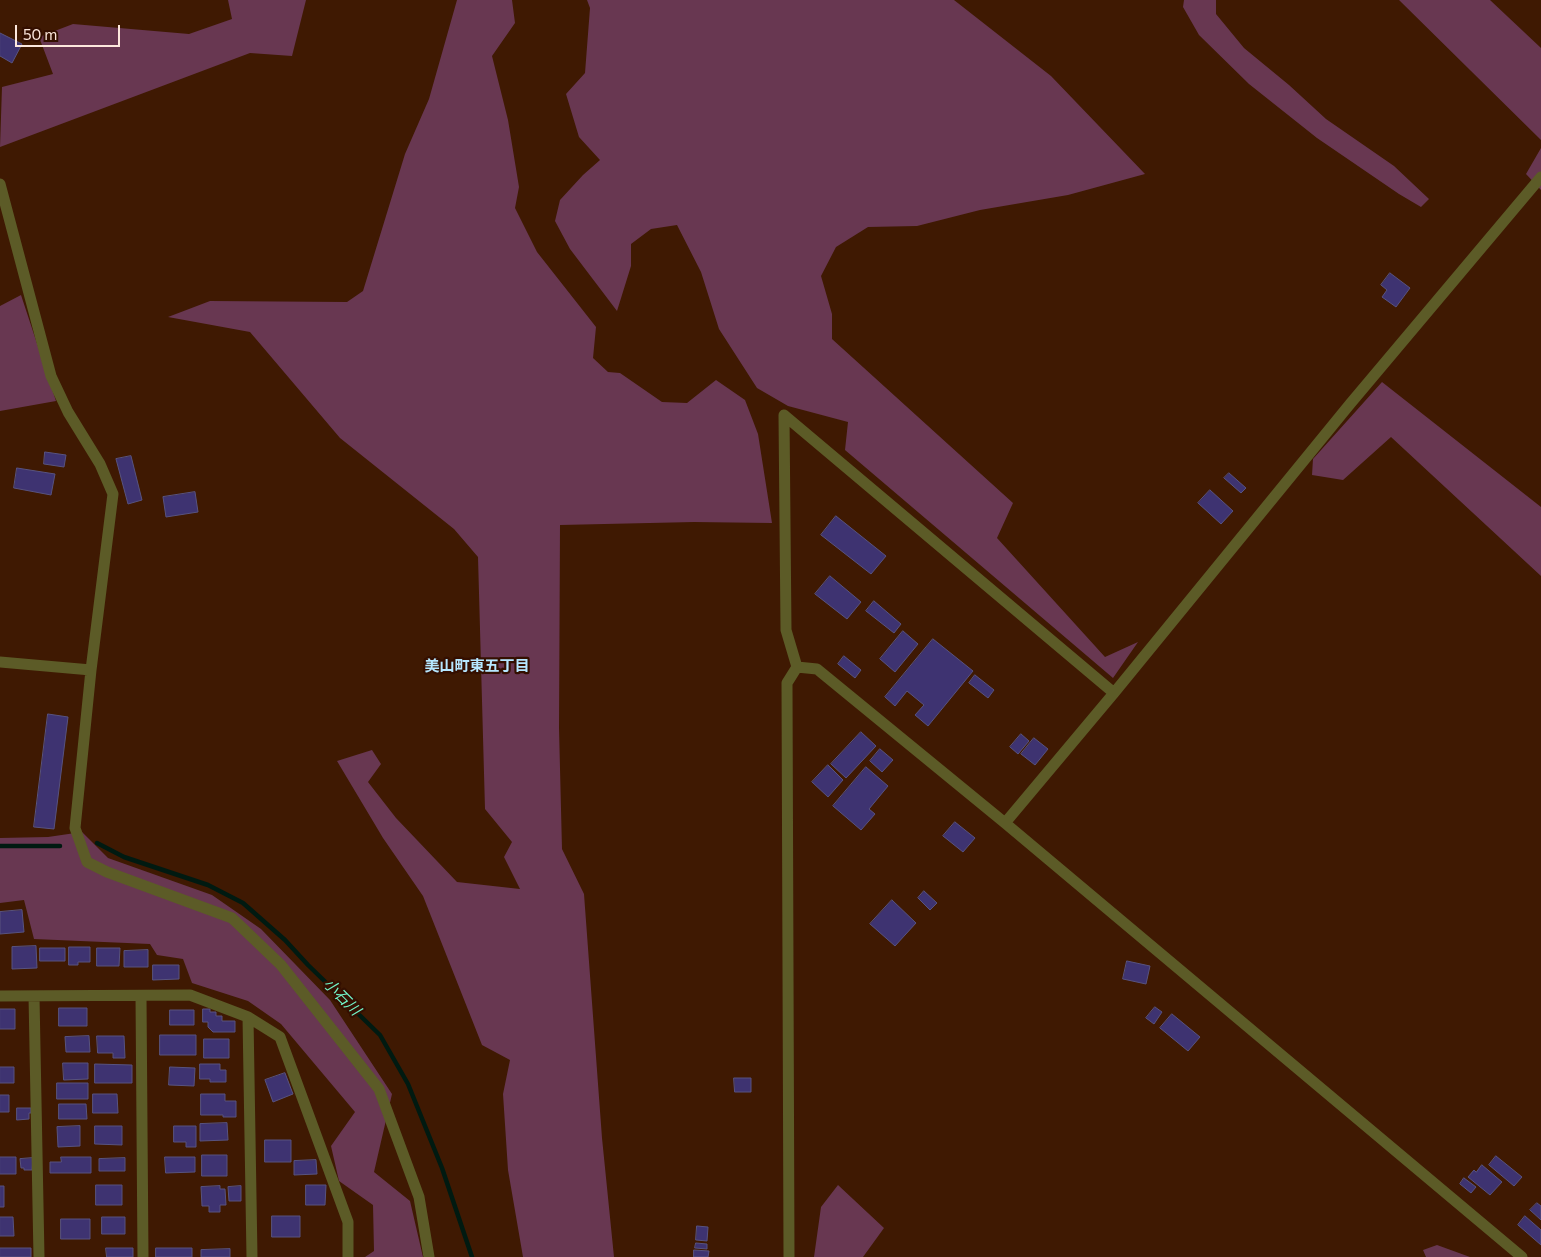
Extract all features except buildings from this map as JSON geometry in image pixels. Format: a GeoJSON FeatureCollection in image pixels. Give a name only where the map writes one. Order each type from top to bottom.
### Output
{"type":"FeatureCollection","features":[{"type":"Feature","properties":{"kind":"street"},"geometry":{"type":"LineString","coordinates":[[1005,823],[1114,693],[1350,404],[1541,177]]}},
{"type":"Feature","properties":{"kind":"street"},"geometry":{"type":"LineString","coordinates":[[0,184],[52,376],[68,412],[100,464],[113,494],[90,670],[76,828],[86,862],[107,872],[232,918],[281,964],[380,1089],[418,1197],[429,1257]]}},
{"type":"Feature","properties":{"kind":"street"},"geometry":{"type":"LineString","coordinates":[[789,1257],[787,683],[797,667],[786,630],[784,415],[1114,693]]}},
{"type":"Feature","properties":{"kind":"street"},"geometry":{"type":"LineString","coordinates":[[0,662],[90,670]]}},
{"type":"Feature","properties":{"kind":"street"},"geometry":{"type":"LineString","coordinates":[[797,667],[817,669],[1005,823],[1522,1257]]}},
{"type":"Feature","properties":{"kind":"street"},"geometry":{"type":"LineString","coordinates":[[0,996],[190,996],[248,1017],[280,1036],[348,1222],[348,1257]]}},
{"type":"Feature","properties":{"kind":"street"},"geometry":{"type":"LineString","coordinates":[[34,996],[39,1257]]}},
{"type":"Feature","properties":{"kind":"street"},"geometry":{"type":"LineString","coordinates":[[141,996],[143,1257]]}},
{"type":"Feature","properties":{"kind":"street"},"geometry":{"type":"LineString","coordinates":[[248,1017],[252,1257]]}},
{"type":"Feature","properties":{"kind":"shaded area"},"geometry":{"type":"Polygon","coordinates":[[[228,0],[306,0],[292,56],[250,53],[0,147],[2,87],[53,74],[39,37],[73,24],[189,34],[232,19],[228,0]]]}},
{"type":"Feature","properties":{"kind":"shaded area"},"geometry":{"type":"Polygon","coordinates":[[[457,0],[512,0],[515,23],[492,56],[508,120],[519,187],[515,208],[537,252],[596,327],[593,358],[608,372],[620,373],[662,402],[687,403],[716,380],[745,400],[758,434],[772,523],[694,522],[560,525],[559,728],[562,849],[584,894],[602,1138],[614,1257],[523,1257],[508,1170],[503,1094],[510,1060],[482,1045],[423,896],[383,838],[337,761],[372,750],[381,764],[368,782],[396,818],[457,882],[520,889],[504,857],[512,842],[485,809],[478,557],[454,529],[340,438],[250,332],[168,317],[210,301],[347,302],[363,291],[405,154],[429,99],[457,0]]]}},
{"type":"Feature","properties":{"kind":"shaded area"},"geometry":{"type":"Polygon","coordinates":[[[587,0],[954,0],[1051,76],[1145,174],[1068,195],[980,210],[917,226],[868,227],[836,247],[821,276],[832,314],[832,339],[1013,503],[997,538],[1105,657],[1138,642],[1113,678],[845,450],[848,422],[788,406],[757,388],[719,329],[701,272],[677,225],[651,229],[631,244],[631,266],[617,311],[570,249],[555,221],[560,200],[600,160],[579,137],[566,94],[585,73],[590,8],[587,0]]]}},
{"type":"Feature","properties":{"kind":"shaded area"},"geometry":{"type":"Polygon","coordinates":[[[1184,0],[1216,0],[1216,14],[1244,48],[1326,119],[1394,166],[1429,199],[1421,207],[1399,194],[1317,138],[1249,84],[1199,35],[1183,7],[1184,0]]]}},
{"type":"Feature","properties":{"kind":"shaded area"},"geometry":{"type":"Polygon","coordinates":[[[1399,0],[1490,0],[1541,48],[1541,140],[1399,0]]]}},
{"type":"Feature","properties":{"kind":"shaded area"},"geometry":{"type":"Polygon","coordinates":[[[1541,148],[1541,190],[1526,174],[1541,148]]]}},
{"type":"Feature","properties":{"kind":"shaded area"},"geometry":{"type":"Polygon","coordinates":[[[21,295],[56,401],[0,411],[0,306],[21,295]]]}},
{"type":"Feature","properties":{"kind":"shaded area"},"geometry":{"type":"Polygon","coordinates":[[[1382,382],[1541,507],[1541,576],[1391,437],[1343,480],[1312,475],[1313,459],[1382,382]]]}},
{"type":"Feature","properties":{"kind":"shaded area"},"geometry":{"type":"Polygon","coordinates":[[[82,832],[108,858],[212,895],[261,929],[330,1000],[392,1094],[374,1172],[410,1201],[423,1257],[365,1257],[374,1251],[373,1205],[339,1181],[331,1146],[355,1112],[281,1024],[248,1001],[192,983],[183,959],[157,955],[150,944],[34,939],[24,900],[0,903],[0,838],[48,837],[82,832]]]}},
{"type":"Feature","properties":{"kind":"shaded area"},"geometry":{"type":"Polygon","coordinates":[[[838,1185],[884,1228],[863,1257],[814,1257],[821,1207],[838,1185]]]}},
{"type":"Feature","properties":{"kind":"shaded area"},"geometry":{"type":"Polygon","coordinates":[[[1437,1245],[1470,1257],[1426,1257],[1423,1250],[1437,1245]]]}},
{"type":"Feature","properties":{"kind":"waterway","name":"小石川"},"geometry":{"type":"LineString","coordinates":[[97,843],[124,857],[208,885],[243,903],[285,940],[380,1035],[408,1084],[442,1168],[472,1257]]}},
{"type":"Feature","properties":{"kind":"waterway","name":"小石川"},"geometry":{"type":"LineString","coordinates":[[0,846],[60,846]]}},
{"type":"Feature","properties":{"kind":"district","name":"美山町東五丁目"},"geometry":{"type":"Point","coordinates":[477,666]}}]}
